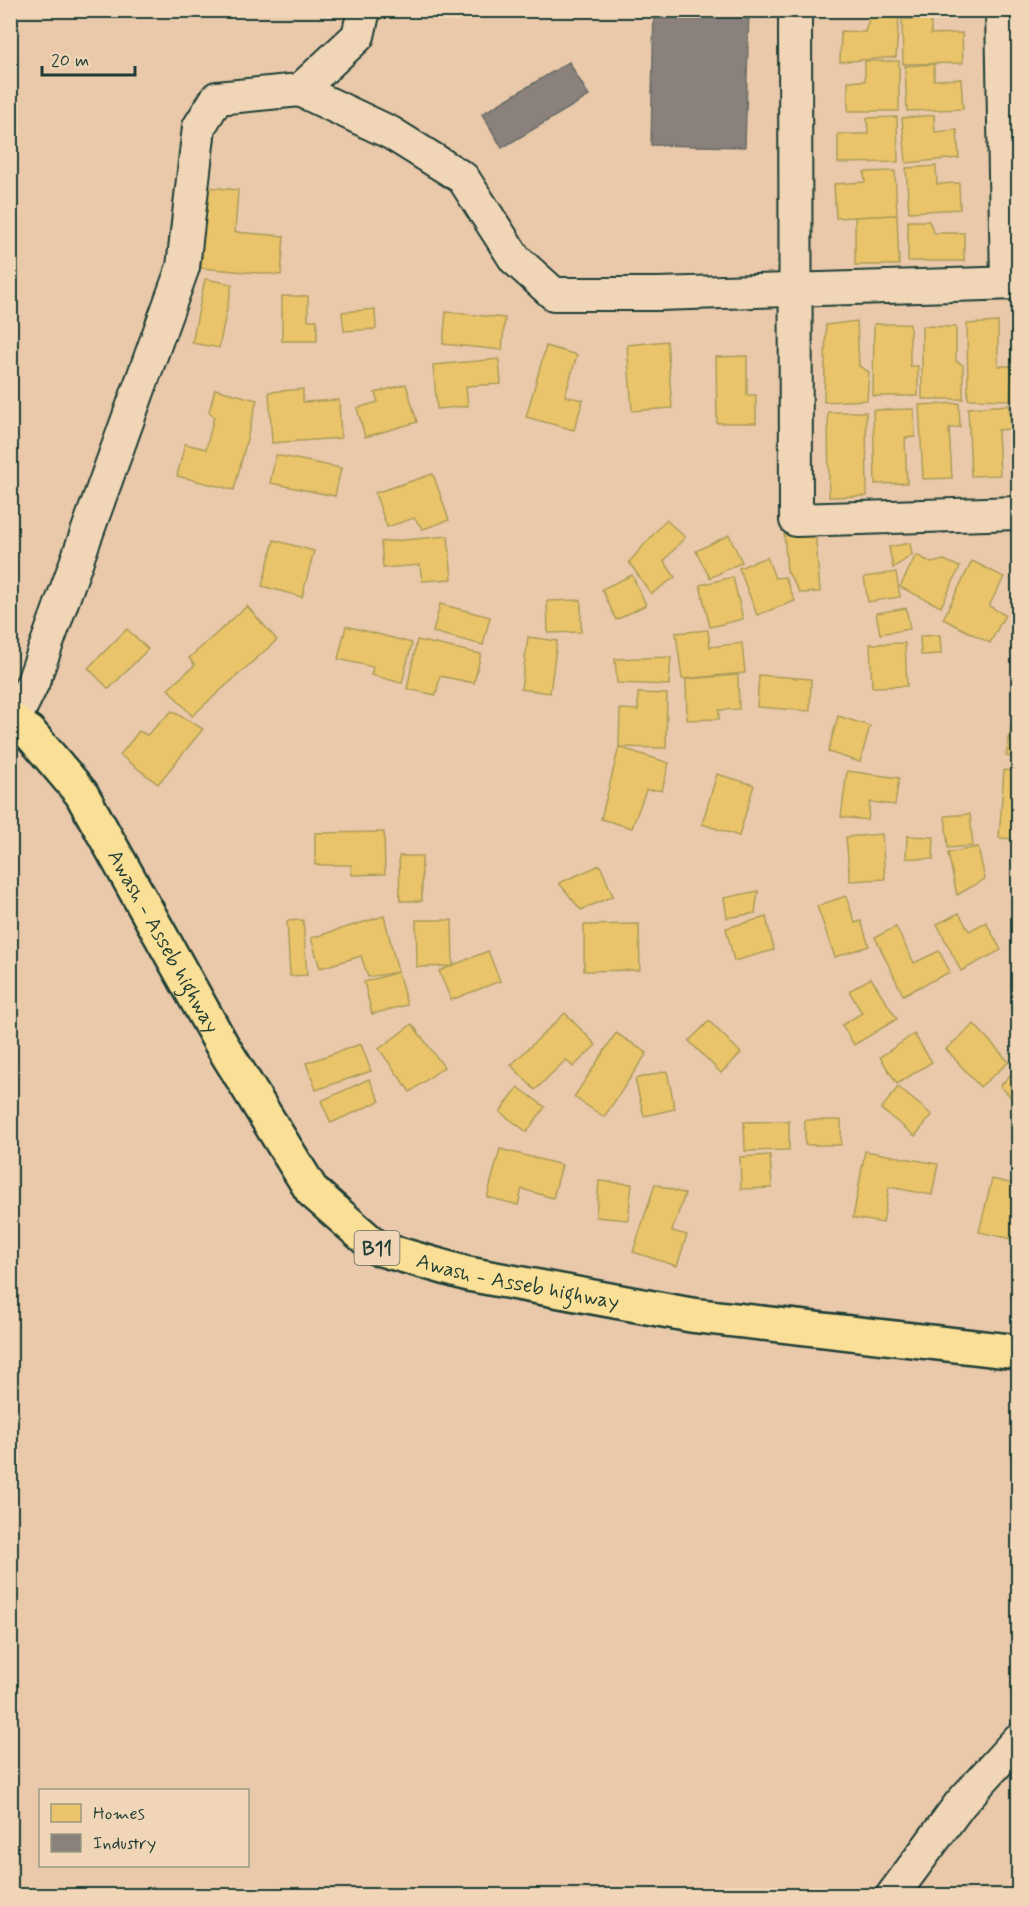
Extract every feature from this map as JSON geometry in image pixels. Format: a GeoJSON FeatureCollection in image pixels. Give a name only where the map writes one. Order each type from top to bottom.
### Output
{"type":"FeatureCollection","features":[{"type":"Feature","properties":{"kind":"highway","name":"Awash - Asseb highway"},"geometry":{"type":"LineString","coordinates":[[12,720],[29,732],[81,793],[223,1047],[312,1191],[377,1248],[468,1274],[691,1315],[1018,1352]]}},
{"type":"Feature","properties":{"kind":"street"},"geometry":{"type":"LineString","coordinates":[[300,90],[358,36],[364,10]]}},
{"type":"Feature","properties":{"kind":"street"},"geometry":{"type":"LineString","coordinates":[[795,10],[796,520],[1018,513]]}},
{"type":"Feature","properties":{"kind":"street"},"geometry":{"type":"LineString","coordinates":[[12,720],[33,682],[183,267],[199,127],[218,98],[300,90],[391,133],[463,178],[515,259],[554,294],[1013,283],[1002,10]]}},
{"type":"Feature","properties":{"kind":"street"},"geometry":{"type":"LineString","coordinates":[[892,1896],[960,1804],[1018,1740]]}},
{"type":"Feature","properties":{"kind":"building: Homes"},"geometry":{"type":"Polygon","coordinates":[[[870,15],[899,15],[896,57],[840,62],[841,31],[865,32],[870,15]]]}},
{"type":"Feature","properties":{"kind":"building: Homes"},"geometry":{"type":"Polygon","coordinates":[[[902,19],[931,19],[931,34],[962,33],[963,63],[903,64],[902,19]]]}},
{"type":"Feature","properties":{"kind":"building: Homes"},"geometry":{"type":"Polygon","coordinates":[[[865,61],[899,61],[899,111],[848,111],[848,81],[865,81],[865,61]]]}},
{"type":"Feature","properties":{"kind":"building: Homes"},"geometry":{"type":"Polygon","coordinates":[[[934,64],[934,80],[961,79],[963,109],[907,111],[905,66],[934,64]]]}},
{"type":"Feature","properties":{"kind":"building: Homes"},"geometry":{"type":"Polygon","coordinates":[[[934,115],[935,132],[957,130],[959,158],[906,163],[902,118],[934,115]]]}},
{"type":"Feature","properties":{"kind":"building: Homes"},"geometry":{"type":"Polygon","coordinates":[[[897,117],[898,162],[838,163],[838,134],[868,134],[867,118],[897,117]]]}},
{"type":"Feature","properties":{"kind":"building: Homes"},"geometry":{"type":"Polygon","coordinates":[[[936,166],[937,184],[959,183],[960,209],[909,212],[906,168],[936,166]]]}},
{"type":"Feature","properties":{"kind":"building: Homes"},"geometry":{"type":"Polygon","coordinates":[[[895,171],[897,215],[836,218],[834,184],[865,182],[864,172],[895,171]]]}},
{"type":"Feature","properties":{"kind":"building: Homes"},"geometry":{"type":"Polygon","coordinates":[[[207,187],[238,190],[235,232],[284,236],[281,275],[201,268],[207,187]]]}},
{"type":"Feature","properties":{"kind":"building: Homes"},"geometry":{"type":"Polygon","coordinates":[[[897,215],[899,265],[855,265],[855,217],[897,215]]]}},
{"type":"Feature","properties":{"kind":"building: Homes"},"geometry":{"type":"Polygon","coordinates":[[[908,221],[929,221],[934,233],[964,233],[964,261],[908,261],[908,221]]]}},
{"type":"Feature","properties":{"kind":"building: Homes"},"geometry":{"type":"Polygon","coordinates":[[[205,279],[232,284],[219,348],[192,343],[205,279]]]}},
{"type":"Feature","properties":{"kind":"building: Homes"},"geometry":{"type":"Polygon","coordinates":[[[282,296],[308,296],[308,320],[317,320],[317,341],[282,341],[282,296]]]}},
{"type":"Feature","properties":{"kind":"building: Homes"},"geometry":{"type":"Polygon","coordinates":[[[375,309],[376,329],[344,331],[342,312],[375,309]]]}},
{"type":"Feature","properties":{"kind":"building: Homes"},"geometry":{"type":"Polygon","coordinates":[[[446,312],[505,318],[502,350],[443,344],[446,312]]]}},
{"type":"Feature","properties":{"kind":"building: Homes"},"geometry":{"type":"Polygon","coordinates":[[[1012,320],[1018,321],[1018,400],[1010,400],[1012,320]]]}},
{"type":"Feature","properties":{"kind":"building: Homes"},"geometry":{"type":"Polygon","coordinates":[[[857,321],[859,366],[869,372],[867,400],[824,402],[826,325],[857,321]]]}},
{"type":"Feature","properties":{"kind":"building: Homes"},"geometry":{"type":"Polygon","coordinates":[[[998,322],[998,366],[1012,366],[1010,400],[968,399],[967,324],[998,322]]]}},
{"type":"Feature","properties":{"kind":"building: Homes"},"geometry":{"type":"Polygon","coordinates":[[[874,324],[910,324],[910,366],[918,366],[918,396],[873,396],[874,324]]]}},
{"type":"Feature","properties":{"kind":"building: Homes"},"geometry":{"type":"Polygon","coordinates":[[[922,326],[956,327],[956,361],[963,365],[963,399],[922,399],[922,326]]]}},
{"type":"Feature","properties":{"kind":"building: Homes"},"geometry":{"type":"Polygon","coordinates":[[[667,341],[672,408],[632,411],[627,345],[667,341]]]}},
{"type":"Feature","properties":{"kind":"building: Homes"},"geometry":{"type":"Polygon","coordinates":[[[546,346],[577,355],[565,396],[583,400],[574,430],[526,417],[546,346]]]}},
{"type":"Feature","properties":{"kind":"building: Homes"},"geometry":{"type":"Polygon","coordinates":[[[747,356],[747,395],[756,395],[756,423],[717,423],[716,357],[747,356]]]}},
{"type":"Feature","properties":{"kind":"building: Homes"},"geometry":{"type":"Polygon","coordinates":[[[499,359],[501,384],[466,386],[468,406],[437,409],[433,365],[499,359]]]}},
{"type":"Feature","properties":{"kind":"building: Homes"},"geometry":{"type":"Polygon","coordinates":[[[406,384],[417,422],[365,437],[357,408],[378,402],[375,393],[406,384]]]}},
{"type":"Feature","properties":{"kind":"building: Homes"},"geometry":{"type":"Polygon","coordinates":[[[215,389],[257,400],[234,490],[177,476],[185,444],[206,449],[214,417],[209,412],[215,389]]]}},
{"type":"Feature","properties":{"kind":"building: Homes"},"geometry":{"type":"Polygon","coordinates":[[[303,389],[303,402],[339,400],[341,438],[272,443],[269,392],[303,389]]]}},
{"type":"Feature","properties":{"kind":"building: Homes"},"geometry":{"type":"Polygon","coordinates":[[[959,403],[960,427],[949,428],[952,478],[923,479],[919,405],[959,403]]]}},
{"type":"Feature","properties":{"kind":"building: Homes"},"geometry":{"type":"Polygon","coordinates":[[[1009,405],[1011,429],[998,430],[1000,475],[971,476],[968,408],[1009,405]]]}},
{"type":"Feature","properties":{"kind":"building: Homes"},"geometry":{"type":"Polygon","coordinates":[[[1014,405],[1018,405],[1018,468],[1014,405]]]}},
{"type":"Feature","properties":{"kind":"building: Homes"},"geometry":{"type":"Polygon","coordinates":[[[914,409],[915,437],[905,438],[907,483],[875,484],[873,410],[914,409]]]}},
{"type":"Feature","properties":{"kind":"building: Homes"},"geometry":{"type":"Polygon","coordinates":[[[828,412],[866,412],[867,496],[829,497],[828,412]]]}},
{"type":"Feature","properties":{"kind":"building: Homes"},"geometry":{"type":"Polygon","coordinates":[[[276,455],[341,468],[335,496],[270,483],[276,455]]]}},
{"type":"Feature","properties":{"kind":"building: Homes"},"geometry":{"type":"Polygon","coordinates":[[[433,474],[449,520],[423,529],[414,518],[387,527],[375,493],[433,474]]]}},
{"type":"Feature","properties":{"kind":"building: Homes"},"geometry":{"type":"Polygon","coordinates":[[[666,520],[685,537],[664,561],[675,577],[651,594],[629,562],[666,520]]]}},
{"type":"Feature","properties":{"kind":"building: Homes"},"geometry":{"type":"Polygon","coordinates":[[[815,529],[820,592],[800,593],[787,571],[784,532],[815,529]]]}},
{"type":"Feature","properties":{"kind":"building: Homes"},"geometry":{"type":"Polygon","coordinates":[[[729,535],[742,562],[710,578],[696,551],[729,535]]]}},
{"type":"Feature","properties":{"kind":"building: Homes"},"geometry":{"type":"Polygon","coordinates":[[[448,536],[452,579],[422,581],[420,565],[383,568],[381,542],[448,536]]]}},
{"type":"Feature","properties":{"kind":"building: Homes"},"geometry":{"type":"Polygon","coordinates":[[[274,540],[314,551],[302,597],[262,586],[274,540]]]}},
{"type":"Feature","properties":{"kind":"building: Homes"},"geometry":{"type":"Polygon","coordinates":[[[910,543],[912,555],[893,568],[889,547],[910,543]]]}},
{"type":"Feature","properties":{"kind":"building: Homes"},"geometry":{"type":"Polygon","coordinates":[[[916,555],[932,563],[944,560],[960,567],[941,607],[900,587],[916,555]]]}},
{"type":"Feature","properties":{"kind":"building: Homes"},"geometry":{"type":"Polygon","coordinates":[[[767,557],[775,578],[785,577],[795,601],[757,615],[739,568],[767,557]]]}},
{"type":"Feature","properties":{"kind":"building: Homes"},"geometry":{"type":"Polygon","coordinates":[[[972,561],[1004,577],[989,606],[1005,615],[990,643],[943,619],[972,561]]]}},
{"type":"Feature","properties":{"kind":"building: Homes"},"geometry":{"type":"Polygon","coordinates":[[[896,572],[900,597],[868,602],[864,577],[896,572]]]}},
{"type":"Feature","properties":{"kind":"building: Homes"},"geometry":{"type":"Polygon","coordinates":[[[632,575],[646,605],[616,620],[602,589],[632,575]]]}},
{"type":"Feature","properties":{"kind":"building: Homes"},"geometry":{"type":"Polygon","coordinates":[[[733,577],[743,619],[710,627],[700,585],[733,577]]]}},
{"type":"Feature","properties":{"kind":"building: Homes"},"geometry":{"type":"Polygon","coordinates":[[[581,600],[581,632],[548,633],[547,601],[581,600]]]}},
{"type":"Feature","properties":{"kind":"building: Homes"},"geometry":{"type":"Polygon","coordinates":[[[440,604],[490,617],[483,645],[433,632],[440,604]]]}},
{"type":"Feature","properties":{"kind":"building: Homes"},"geometry":{"type":"Polygon","coordinates":[[[247,606],[277,640],[192,716],[168,689],[195,665],[189,658],[247,606]]]}},
{"type":"Feature","properties":{"kind":"building: Homes"},"geometry":{"type":"Polygon","coordinates":[[[906,608],[910,629],[880,634],[876,613],[906,608]]]}},
{"type":"Feature","properties":{"kind":"building: Homes"},"geometry":{"type":"Polygon","coordinates":[[[346,626],[412,643],[402,683],[371,675],[373,667],[338,659],[346,626]]]}},
{"type":"Feature","properties":{"kind":"building: Homes"},"geometry":{"type":"Polygon","coordinates":[[[127,629],[148,649],[109,689],[88,668],[127,629]]]}},
{"type":"Feature","properties":{"kind":"building: Homes"},"geometry":{"type":"Polygon","coordinates":[[[708,630],[710,647],[742,643],[745,673],[682,679],[676,633],[708,630]]]}},
{"type":"Feature","properties":{"kind":"building: Homes"},"geometry":{"type":"Polygon","coordinates":[[[940,635],[941,654],[921,655],[920,636],[940,635]]]}},
{"type":"Feature","properties":{"kind":"building: Homes"},"geometry":{"type":"Polygon","coordinates":[[[528,637],[557,641],[550,693],[521,689],[528,637]]]}},
{"type":"Feature","properties":{"kind":"building: Homes"},"geometry":{"type":"Polygon","coordinates":[[[417,640],[481,654],[474,683],[440,676],[436,695],[407,689],[417,640]]]}},
{"type":"Feature","properties":{"kind":"building: Homes"},"geometry":{"type":"Polygon","coordinates":[[[905,643],[907,686],[872,687],[870,644],[905,643]]]}},
{"type":"Feature","properties":{"kind":"building: Homes"},"geometry":{"type":"Polygon","coordinates":[[[671,657],[669,685],[617,683],[615,659],[671,657]]]}},
{"type":"Feature","properties":{"kind":"building: Homes"},"geometry":{"type":"Polygon","coordinates":[[[738,675],[739,709],[719,710],[719,719],[687,720],[686,679],[738,675]]]}},
{"type":"Feature","properties":{"kind":"building: Homes"},"geometry":{"type":"Polygon","coordinates":[[[759,675],[811,679],[810,711],[757,707],[759,675]]]}},
{"type":"Feature","properties":{"kind":"building: Homes"},"geometry":{"type":"Polygon","coordinates":[[[638,693],[667,694],[666,748],[619,747],[620,709],[638,710],[638,693]]]}},
{"type":"Feature","properties":{"kind":"building: Homes"},"geometry":{"type":"Polygon","coordinates":[[[172,711],[203,729],[158,784],[120,755],[139,731],[147,735],[172,711]]]}},
{"type":"Feature","properties":{"kind":"building: Homes"},"geometry":{"type":"Polygon","coordinates":[[[838,716],[870,726],[860,762],[828,752],[838,716]]]}},
{"type":"Feature","properties":{"kind":"building: Homes"},"geometry":{"type":"Polygon","coordinates":[[[1011,727],[1018,728],[1018,758],[1006,756],[1011,727]]]}},
{"type":"Feature","properties":{"kind":"building: Homes"},"geometry":{"type":"Polygon","coordinates":[[[619,747],[669,763],[662,790],[646,790],[632,828],[601,819],[619,747]]]}},
{"type":"Feature","properties":{"kind":"building: Homes"},"geometry":{"type":"Polygon","coordinates":[[[1004,770],[1018,772],[1018,839],[999,838],[1004,770]]]}},
{"type":"Feature","properties":{"kind":"building: Homes"},"geometry":{"type":"Polygon","coordinates":[[[847,771],[899,778],[895,805],[870,802],[868,820],[841,817],[847,771]]]}},
{"type":"Feature","properties":{"kind":"building: Homes"},"geometry":{"type":"Polygon","coordinates":[[[717,774],[754,785],[739,836],[702,824],[717,774]]]}},
{"type":"Feature","properties":{"kind":"building: Homes"},"geometry":{"type":"Polygon","coordinates":[[[970,814],[973,846],[948,848],[945,816],[970,814]]]}},
{"type":"Feature","properties":{"kind":"building: Homes"},"geometry":{"type":"Polygon","coordinates":[[[384,832],[385,874],[352,875],[351,865],[315,865],[315,833],[384,832]]]}},
{"type":"Feature","properties":{"kind":"building: Homes"},"geometry":{"type":"Polygon","coordinates":[[[882,834],[885,879],[850,881],[846,837],[882,834]]]}},
{"type":"Feature","properties":{"kind":"building: Homes"},"geometry":{"type":"Polygon","coordinates":[[[907,836],[934,837],[933,859],[906,858],[907,836]]]}},
{"type":"Feature","properties":{"kind":"building: Homes"},"geometry":{"type":"Polygon","coordinates":[[[978,847],[985,879],[957,895],[948,853],[978,847]]]}},
{"type":"Feature","properties":{"kind":"building: Homes"},"geometry":{"type":"Polygon","coordinates":[[[399,856],[422,856],[422,901],[400,901],[399,856]]]}},
{"type":"Feature","properties":{"kind":"building: Homes"},"geometry":{"type":"Polygon","coordinates":[[[600,865],[613,896],[581,910],[559,883],[600,865]]]}},
{"type":"Feature","properties":{"kind":"building: Homes"},"geometry":{"type":"Polygon","coordinates":[[[758,891],[755,913],[727,918],[724,898],[758,891]]]}},
{"type":"Feature","properties":{"kind":"building: Homes"},"geometry":{"type":"Polygon","coordinates":[[[846,896],[855,923],[861,921],[869,946],[835,957],[817,906],[846,896]]]}},
{"type":"Feature","properties":{"kind":"building: Homes"},"geometry":{"type":"Polygon","coordinates":[[[959,913],[969,931],[986,922],[1001,950],[961,971],[937,924],[959,913]]]}},
{"type":"Feature","properties":{"kind":"building: Homes"},"geometry":{"type":"Polygon","coordinates":[[[384,916],[398,972],[368,977],[361,956],[320,968],[311,938],[384,916]]]}},
{"type":"Feature","properties":{"kind":"building: Homes"},"geometry":{"type":"Polygon","coordinates":[[[766,917],[774,950],[734,961],[726,928],[766,917]]]}},
{"type":"Feature","properties":{"kind":"building: Homes"},"geometry":{"type":"Polygon","coordinates":[[[303,920],[307,975],[290,976],[287,921],[303,920]]]}},
{"type":"Feature","properties":{"kind":"building: Homes"},"geometry":{"type":"Polygon","coordinates":[[[416,920],[452,920],[453,966],[417,967],[416,920]]]}},
{"type":"Feature","properties":{"kind":"building: Homes"},"geometry":{"type":"Polygon","coordinates":[[[639,924],[640,970],[584,971],[584,925],[639,924]]]}},
{"type":"Feature","properties":{"kind":"building: Homes"},"geometry":{"type":"Polygon","coordinates":[[[896,927],[914,963],[939,951],[950,972],[903,995],[875,937],[896,927]]]}},
{"type":"Feature","properties":{"kind":"building: Homes"},"geometry":{"type":"Polygon","coordinates":[[[488,951],[500,981],[451,1000],[439,971],[488,951]]]}},
{"type":"Feature","properties":{"kind":"building: Homes"},"geometry":{"type":"Polygon","coordinates":[[[398,972],[407,1005],[372,1014],[364,982],[398,972]]]}},
{"type":"Feature","properties":{"kind":"building: Homes"},"geometry":{"type":"Polygon","coordinates":[[[871,978],[897,1019],[854,1045],[842,1025],[862,1013],[849,991],[871,978]]]}},
{"type":"Feature","properties":{"kind":"building: Homes"},"geometry":{"type":"Polygon","coordinates":[[[565,1013],[596,1045],[573,1067],[566,1060],[535,1090],[511,1065],[565,1013]]]}},
{"type":"Feature","properties":{"kind":"building: Homes"},"geometry":{"type":"Polygon","coordinates":[[[709,1021],[741,1053],[721,1073],[689,1041],[709,1021]]]}},
{"type":"Feature","properties":{"kind":"building: Homes"},"geometry":{"type":"Polygon","coordinates":[[[412,1024],[444,1067],[410,1092],[379,1049],[412,1024]]]}},
{"type":"Feature","properties":{"kind":"building: Homes"},"geometry":{"type":"Polygon","coordinates":[[[974,1024],[1009,1062],[980,1087],[946,1049],[974,1024]]]}},
{"type":"Feature","properties":{"kind":"building: Homes"},"geometry":{"type":"Polygon","coordinates":[[[616,1033],[647,1053],[604,1117],[574,1097],[616,1033]]]}},
{"type":"Feature","properties":{"kind":"building: Homes"},"geometry":{"type":"Polygon","coordinates":[[[914,1034],[932,1062],[897,1084],[880,1057],[914,1034]]]}},
{"type":"Feature","properties":{"kind":"building: Homes"},"geometry":{"type":"Polygon","coordinates":[[[361,1044],[371,1071],[316,1090],[306,1063],[361,1044]]]}},
{"type":"Feature","properties":{"kind":"building: Homes"},"geometry":{"type":"Polygon","coordinates":[[[1018,1067],[1018,1104],[1000,1086],[1018,1067]]]}},
{"type":"Feature","properties":{"kind":"building: Homes"},"geometry":{"type":"Polygon","coordinates":[[[667,1071],[675,1109],[644,1116],[635,1079],[667,1071]]]}},
{"type":"Feature","properties":{"kind":"building: Homes"},"geometry":{"type":"Polygon","coordinates":[[[369,1079],[380,1101],[331,1123],[321,1101],[369,1079]]]}},
{"type":"Feature","properties":{"kind":"building: Homes"},"geometry":{"type":"Polygon","coordinates":[[[518,1087],[545,1107],[527,1132],[500,1112],[518,1087]]]}},
{"type":"Feature","properties":{"kind":"building: Homes"},"geometry":{"type":"Polygon","coordinates":[[[898,1087],[932,1115],[915,1136],[881,1109],[898,1087]]]}},
{"type":"Feature","properties":{"kind":"building: Homes"},"geometry":{"type":"Polygon","coordinates":[[[805,1120],[841,1120],[841,1145],[805,1145],[805,1120]]]}},
{"type":"Feature","properties":{"kind":"building: Homes"},"geometry":{"type":"Polygon","coordinates":[[[789,1121],[789,1150],[745,1151],[744,1122],[789,1121]]]}},
{"type":"Feature","properties":{"kind":"building: Homes"},"geometry":{"type":"Polygon","coordinates":[[[500,1149],[562,1165],[553,1198],[522,1189],[518,1205],[487,1197],[500,1149]]]}},
{"type":"Feature","properties":{"kind":"building: Homes"},"geometry":{"type":"Polygon","coordinates":[[[865,1151],[938,1164],[932,1195],[889,1187],[883,1223],[853,1218],[865,1151]]]}},
{"type":"Feature","properties":{"kind":"building: Homes"},"geometry":{"type":"Polygon","coordinates":[[[770,1155],[772,1188],[741,1189],[740,1157],[770,1155]]]}},
{"type":"Feature","properties":{"kind":"building: Homes"},"geometry":{"type":"Polygon","coordinates":[[[992,1179],[1018,1185],[1018,1211],[1012,1239],[979,1232],[992,1179]]]}},
{"type":"Feature","properties":{"kind":"building: Homes"},"geometry":{"type":"Polygon","coordinates":[[[599,1181],[632,1184],[628,1220],[596,1217],[599,1181]]]}},
{"type":"Feature","properties":{"kind":"building: Homes"},"geometry":{"type":"Polygon","coordinates":[[[655,1184],[685,1194],[672,1231],[687,1235],[677,1266],[633,1252],[655,1184]]]}},
{"type":"Feature","properties":{"kind":"building: Industry"},"geometry":{"type":"Polygon","coordinates":[[[654,10],[749,10],[745,147],[651,145],[654,10]]]}},
{"type":"Feature","properties":{"kind":"building: Industry"},"geometry":{"type":"Polygon","coordinates":[[[569,62],[589,96],[502,148],[482,114],[569,62]]]}}]}
